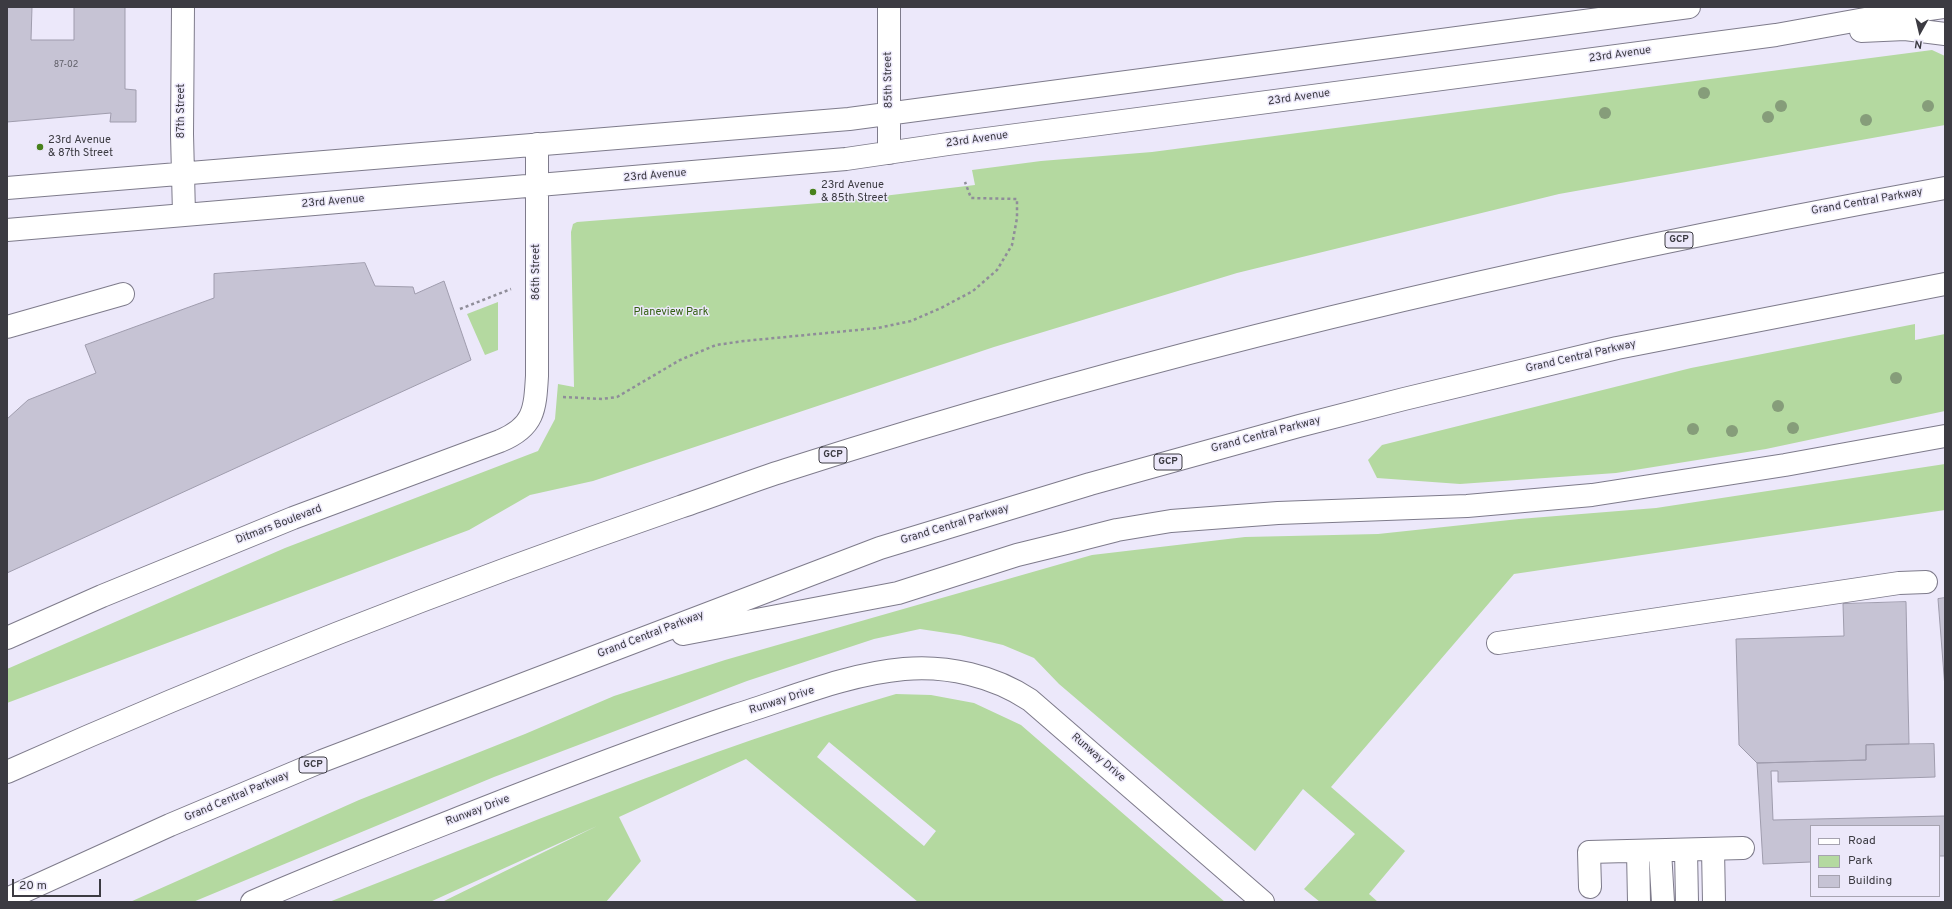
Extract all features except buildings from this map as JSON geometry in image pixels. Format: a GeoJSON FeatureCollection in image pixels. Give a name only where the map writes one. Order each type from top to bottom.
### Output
{"type":"FeatureCollection","features":[{"type":"Feature","properties":{"kind":"main road","name":"87th Street"},"geometry":{"type":"LineString","coordinates":[[183,7],[182,173],[184,214]]}},
{"type":"Feature","properties":{"kind":"main road","name":"85th Street"},"geometry":{"type":"LineString","coordinates":[[889,7],[889,153]]}},
{"type":"Feature","properties":{"kind":"main road"},"geometry":{"type":"LineString","coordinates":[[7,188],[850,119],[1596,13],[1689,7]]}},
{"type":"Feature","properties":{"kind":"main road","name":"23rd Avenue"},"geometry":{"type":"LineString","coordinates":[[7,230],[846,159],[1776,35],[1887,15],[1943,7]]}},
{"type":"Feature","properties":{"kind":"main road"},"geometry":{"type":"LineString","coordinates":[[1776,35],[1905,29],[1945,34]]}},
{"type":"Feature","properties":{"kind":"main road","name":"86th Street"},"geometry":{"type":"LineString","coordinates":[[536,400],[537,144]]}},
{"type":"Feature","properties":{"kind":"main road","name":"Grand Central Parkway"},"geometry":{"type":"LineString","coordinates":[[7,772],[168,701],[283,654],[525,561],[782,471],[984,409],[1201,349],[1413,297],[1734,228],[1945,188]]}},
{"type":"Feature","properties":{"kind":"main road","name":"Grand Central Parkway"},"geometry":{"type":"LineString","coordinates":[[7,899],[170,825],[322,761],[880,548],[1090,484],[1277,432],[1435,391],[1617,348],[1945,284]]}},
{"type":"Feature","properties":{"kind":"main road"},"geometry":{"type":"LineString","coordinates":[[7,327],[123,294]]}},
{"type":"Feature","properties":{"kind":"main road","name":"Ditmars Boulevard"},"geometry":{"type":"LineString","coordinates":[[7,638],[102,596],[293,518],[511,437],[522,429],[528,422],[536,400]]}},
{"type":"Feature","properties":{"kind":"main road"},"geometry":{"type":"LineString","coordinates":[[624,645],[898,593],[1059,544],[1117,530],[1171,521],[1247,514],[1467,506],[1592,495],[1785,465],[1945,436]]}},
{"type":"Feature","properties":{"kind":"main road"},"geometry":{"type":"LineString","coordinates":[[1498,643],[1899,583],[1926,582]]}},
{"type":"Feature","properties":{"kind":"main road","name":"Runway Drive"},"geometry":{"type":"LineString","coordinates":[[252,902],[475,812],[689,730],[851,679],[884,671],[925,668],[965,673],[983,678],[1014,690],[1030,700],[1263,902]]}},
{"type":"Feature","properties":{"kind":"main road"},"geometry":{"type":"LineString","coordinates":[[7,766],[68,745]]}},
{"type":"Feature","properties":{"kind":"main road"},"geometry":{"type":"LineString","coordinates":[[1590,887],[1589,852],[1743,848]]}},
{"type":"Feature","properties":{"kind":"main road"},"geometry":{"type":"LineString","coordinates":[[1713,849],[1714,902]]}},
{"type":"Feature","properties":{"kind":"main road"},"geometry":{"type":"LineString","coordinates":[[1686,850],[1687,902]]}},
{"type":"Feature","properties":{"kind":"main road"},"geometry":{"type":"LineString","coordinates":[[1638,851],[1639,902]]}},
{"type":"Feature","properties":{"kind":"main road"},"geometry":{"type":"LineString","coordinates":[[1660,851],[1663,902]]}},
{"type":"Feature","properties":{"kind":"path"},"geometry":{"type":"LineString","coordinates":[[558,397],[602,399],[617,397],[680,360],[716,345],[878,328],[911,321],[941,308],[973,291],[997,270],[1012,245],[1017,218],[1017,199],[971,198],[965,182]]}},
{"type":"Feature","properties":{"kind":"path"},"geometry":{"type":"LineString","coordinates":[[460,309],[537,279]]}},
{"type":"Feature","properties":{"kind":"green space","name":"Planeview Park"},"geometry":{"type":"Polygon","coordinates":[[[1932,50],[1945,56],[1945,125],[1559,194],[1237,273],[994,347],[593,481],[530,495],[469,530],[7,703],[7,669],[285,548],[538,451],[555,419],[558,384],[574,387],[571,232],[573,224],[577,222],[833,202],[975,185],[972,170],[1041,161],[1152,152],[1932,50]]]}},
{"type":"Feature","properties":{"kind":"green space"},"geometry":{"type":"Polygon","coordinates":[[[498,302],[498,350],[485,355],[467,314],[498,302]]]}},
{"type":"Feature","properties":{"kind":"green space"},"geometry":{"type":"Polygon","coordinates":[[[1915,324],[1915,340],[1945,334],[1945,411],[1766,449],[1616,473],[1460,484],[1377,478],[1368,460],[1382,445],[1691,368],[1915,324]]]}},
{"type":"Feature","properties":{"kind":"green space"},"geometry":{"type":"Polygon","coordinates":[[[1945,464],[1945,510],[1514,574],[1331,787],[1405,851],[1369,894],[1378,902],[1320,902],[1304,889],[1355,834],[1303,789],[1255,851],[1059,684],[1034,658],[1003,645],[960,635],[920,629],[874,639],[747,681],[494,777],[193,902],[130,902],[359,800],[525,734],[614,696],[725,660],[1092,555],[1245,537],[1378,534],[1519,519],[1656,508],[1945,464]]]}},
{"type":"Feature","properties":{"kind":"green space"},"geometry":{"type":"Polygon","coordinates":[[[896,694],[931,695],[974,703],[1021,725],[1225,902],[918,902],[746,759],[619,817],[641,861],[606,902],[442,902],[597,826],[430,902],[329,902],[681,765],[824,716],[896,694]],[[829,742],[817,757],[924,846],[936,831],[829,742]]]}},
{"type":"Feature","properties":{"kind":"place","name":"23rd Avenue & 87th Street"},"geometry":{"type":"Point","coordinates":[40,147]}},
{"type":"Feature","properties":{"kind":"place","name":"23rd Avenue & 85th Street"},"geometry":{"type":"Point","coordinates":[813,192]}}]}
